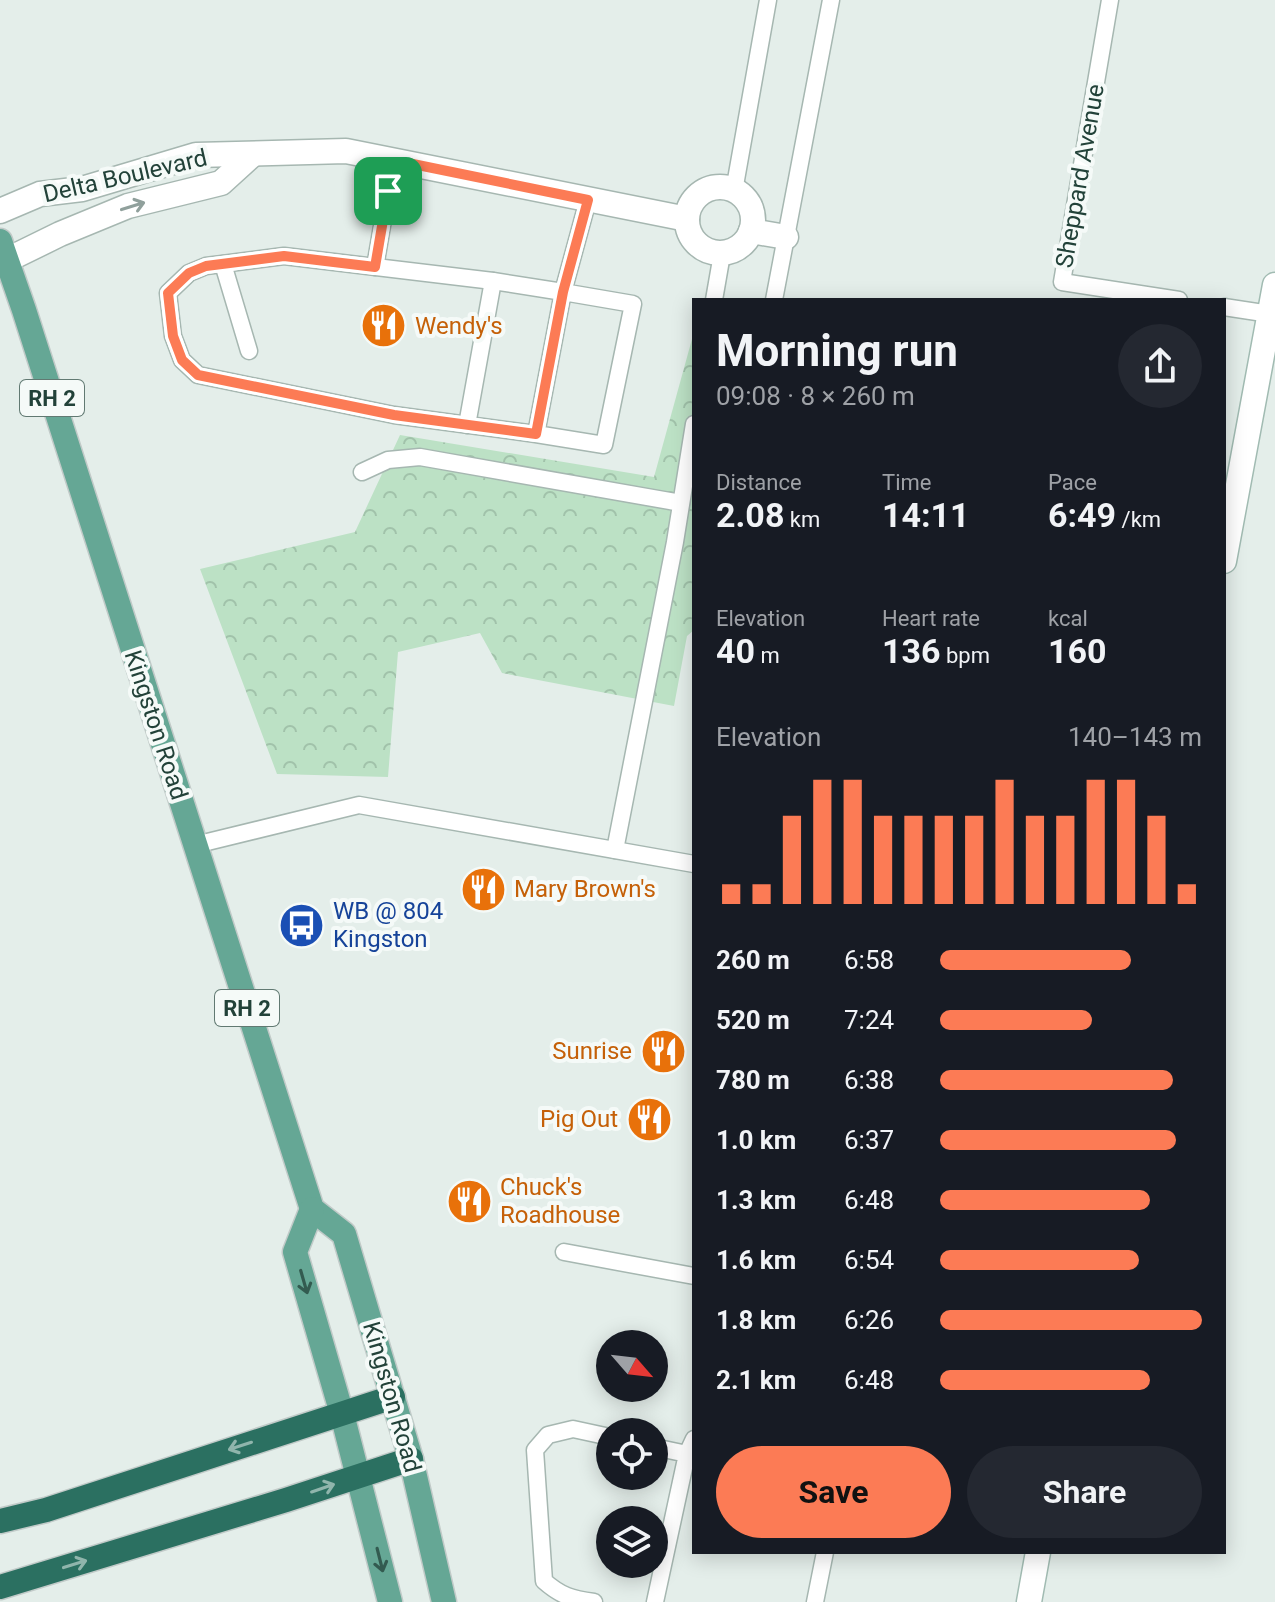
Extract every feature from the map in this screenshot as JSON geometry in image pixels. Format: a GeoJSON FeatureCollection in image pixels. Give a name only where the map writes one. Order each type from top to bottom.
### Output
{"type":"FeatureCollection","features":[{"type":"Feature","properties":{"kind":"highway"},"geometry":{"type":"LineString","coordinates":[[0,1521],[46,1510],[393,1397]]}},
{"type":"Feature","properties":{"kind":"highway"},"geometry":{"type":"LineString","coordinates":[[0,1587],[411,1459]]}},
{"type":"Feature","properties":{"kind":"main road","name":"Kingston Road"},"geometry":{"type":"LineString","coordinates":[[2,254],[312,1209],[344,1234],[411,1459],[444,1602]]}},
{"type":"Feature","properties":{"kind":"main road"},"geometry":{"type":"LineString","coordinates":[[312,1209],[295,1252],[342,1414],[390,1602]]}},
{"type":"Feature","properties":{"kind":"street","name":"Delta Boulevard"},"geometry":{"type":"LineString","coordinates":[[0,211],[40,194],[82,189],[196,155],[346,151],[687,219]]}},
{"type":"Feature","properties":{"kind":"street","name":"Delta Boulevard"},"geometry":{"type":"LineString","coordinates":[[2,254],[128,206],[221,183],[253,154]]}},
{"type":"Feature","properties":{"kind":"street"},"geometry":{"type":"LineString","coordinates":[[713,188],[734,191],[749,205],[753,215],[751,231],[733,251],[722,254],[701,248],[688,230],[687,219],[694,199],[713,188]]}},
{"type":"Feature","properties":{"kind":"street"},"geometry":{"type":"LineString","coordinates":[[751,231],[786,237]]}},
{"type":"Feature","properties":{"kind":"street"},"geometry":{"type":"LineString","coordinates":[[1226,550],[1275,285]]}},
{"type":"Feature","properties":{"kind":"street"},"geometry":{"type":"LineString","coordinates":[[1029,1602],[1038,1554]]}},
{"type":"Feature","properties":{"kind":"lane"},"geometry":{"type":"LineString","coordinates":[[734,191],[768,0]]}},
{"type":"Feature","properties":{"kind":"lane"},"geometry":{"type":"LineString","coordinates":[[774,298],[831,0]]}},
{"type":"Feature","properties":{"kind":"lane","name":"Sheppard Avenue"},"geometry":{"type":"LineString","coordinates":[[1110,0],[1062,282],[1166,298]]}},
{"type":"Feature","properties":{"kind":"lane"},"geometry":{"type":"LineString","coordinates":[[375,267],[388,191],[408,163]]}},
{"type":"Feature","properties":{"kind":"lane"},"geometry":{"type":"LineString","coordinates":[[536,434],[563,292],[588,200]]}},
{"type":"Feature","properties":{"kind":"lane"},"geometry":{"type":"LineString","coordinates":[[714,298],[722,254]]}},
{"type":"Feature","properties":{"kind":"lane"},"geometry":{"type":"LineString","coordinates":[[284,256],[493,281],[633,304],[604,445],[394,415],[198,375],[182,360],[173,336],[168,293],[189,273],[206,266],[223,264],[284,256]]}},
{"type":"Feature","properties":{"kind":"lane"},"geometry":{"type":"LineString","coordinates":[[223,264],[249,351]]}},
{"type":"Feature","properties":{"kind":"lane"},"geometry":{"type":"LineString","coordinates":[[467,425],[493,281]]}},
{"type":"Feature","properties":{"kind":"lane"},"geometry":{"type":"LineString","coordinates":[[1226,307],[1270,314]]}},
{"type":"Feature","properties":{"kind":"lane"},"geometry":{"type":"LineString","coordinates":[[615,850],[692,436]]}},
{"type":"Feature","properties":{"kind":"lane"},"geometry":{"type":"LineString","coordinates":[[362,472],[388,460],[420,457],[681,503]]}},
{"type":"Feature","properties":{"kind":"lane"},"geometry":{"type":"LineString","coordinates":[[195,845],[359,805],[692,864]]}},
{"type":"Feature","properties":{"kind":"lane"},"geometry":{"type":"LineString","coordinates":[[564,1252],[692,1276]]}},
{"type":"Feature","properties":{"kind":"lane"},"geometry":{"type":"LineString","coordinates":[[594,1602],[558,1593],[544,1581],[535,1450],[548,1435],[573,1429],[596,1434]]}},
{"type":"Feature","properties":{"kind":"lane"},"geometry":{"type":"LineString","coordinates":[[655,1602],[690,1447],[668,1447]]}},
{"type":"Feature","properties":{"kind":"lane"},"geometry":{"type":"LineString","coordinates":[[815,1602],[825,1554]]}},
{"type":"Feature","properties":{"kind":"green space"},"geometry":{"type":"Polygon","coordinates":[[[692,339],[692,632],[687,636],[674,706],[502,673],[480,633],[398,652],[388,777],[277,774],[200,569],[355,532],[400,435],[654,477],[692,339]]]}},
{"type":"Feature","properties":{"kind":"place","name":"Wendy's"},"geometry":{"type":"Point","coordinates":[384,326]}},
{"type":"Feature","properties":{"kind":"place","name":"Mary Brown's"},"geometry":{"type":"Point","coordinates":[483,889]}},
{"type":"Feature","properties":{"kind":"place","name":"WB @ 804 Kingston"},"geometry":{"type":"Point","coordinates":[302,925]}},
{"type":"Feature","properties":{"kind":"place","name":"Sunrise"},"geometry":{"type":"Point","coordinates":[663,1051]}},
{"type":"Feature","properties":{"kind":"place","name":"Pig Out"},"geometry":{"type":"Point","coordinates":[649,1119]}},
{"type":"Feature","properties":{"kind":"place","name":"Chuck's Roadhouse"},"geometry":{"type":"Point","coordinates":[469,1201]}},
{"type":"Feature","properties":{"kind":"route"},"geometry":{"type":"LineString","coordinates":[[408,163],[588,200],[563,292],[536,434],[394,415],[198,375],[182,360],[173,336],[168,293],[189,273],[206,266],[284,256],[375,267],[388,191],[408,163]]}}]}
